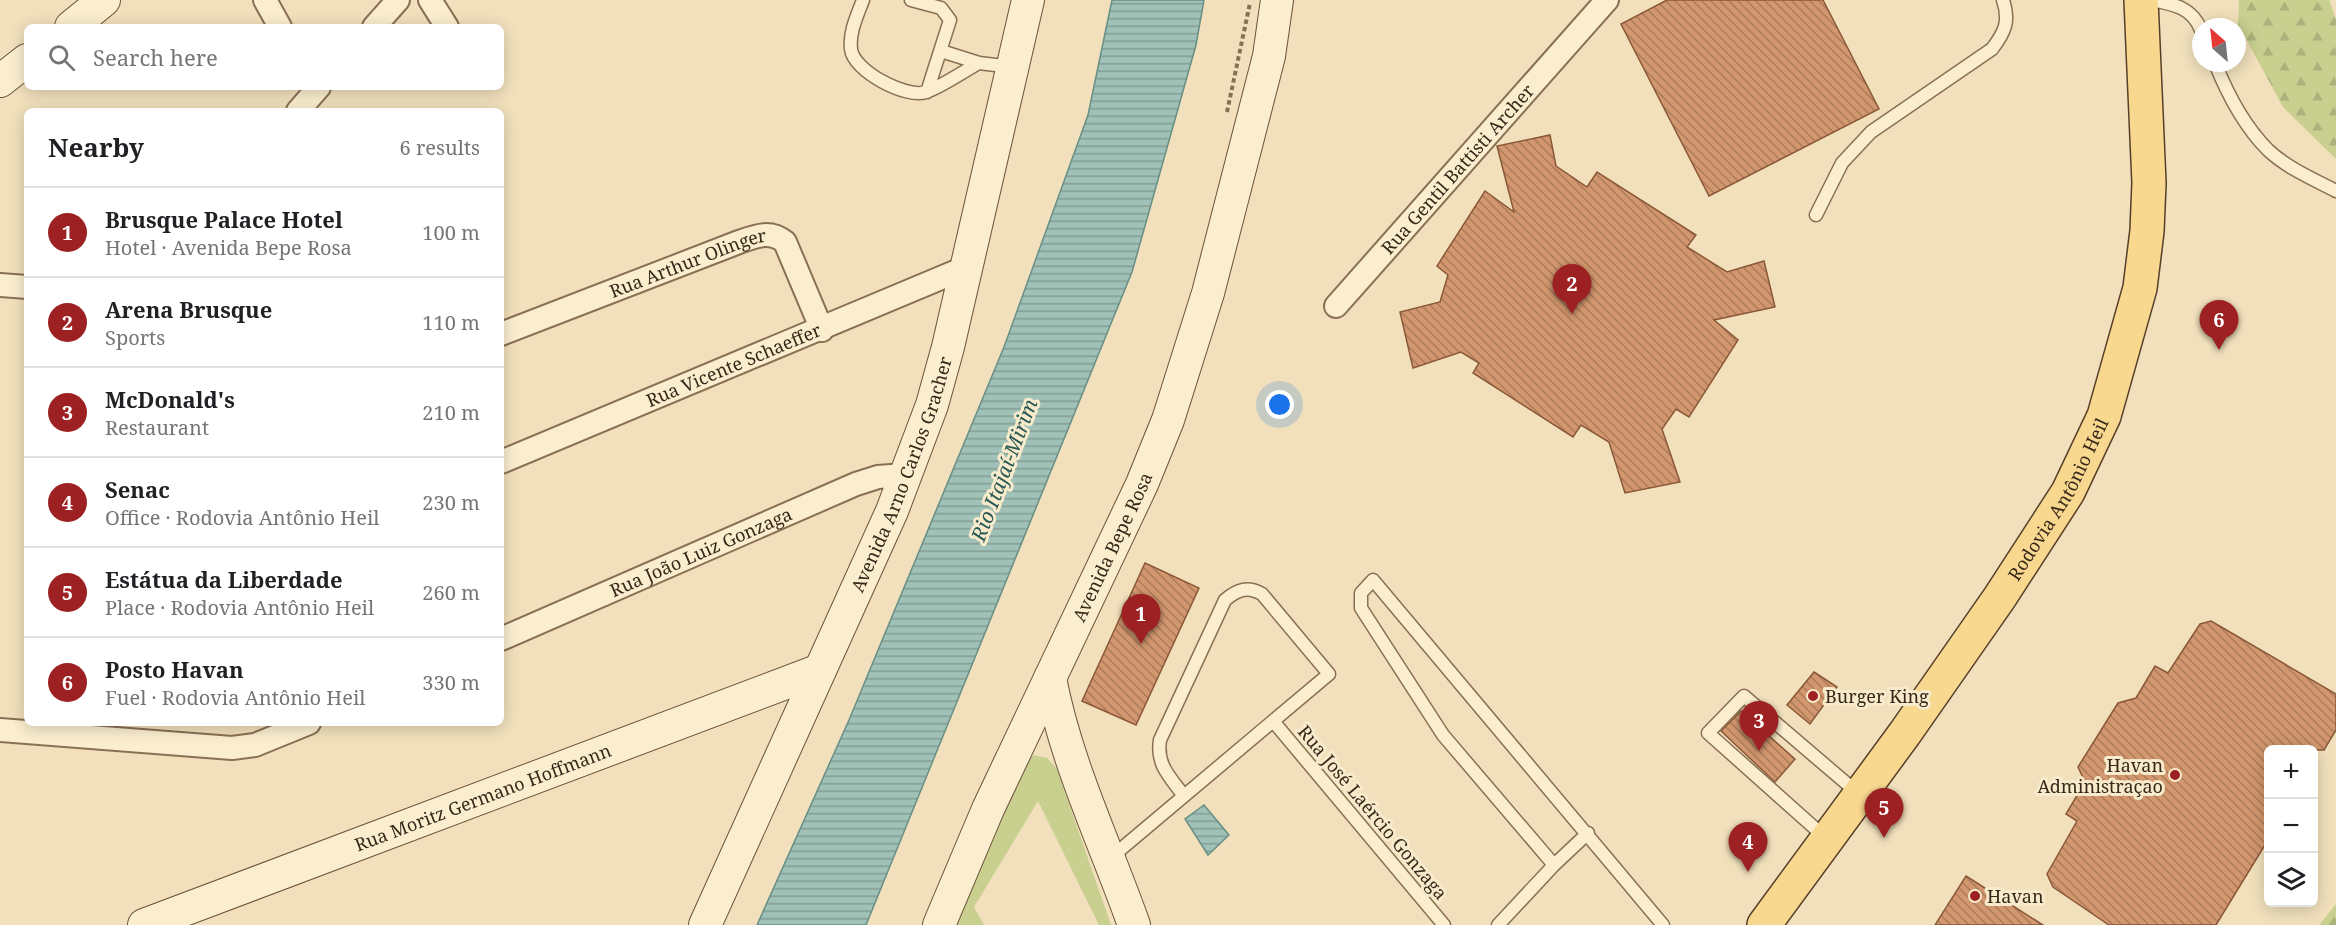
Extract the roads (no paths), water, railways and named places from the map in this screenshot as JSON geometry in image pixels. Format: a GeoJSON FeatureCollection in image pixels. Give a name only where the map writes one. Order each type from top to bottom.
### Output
{"type":"FeatureCollection","features":[{"type":"Feature","properties":{"kind":"main road"},"geometry":{"type":"LineString","coordinates":[[75,24],[104,0]]}},
{"type":"Feature","properties":{"kind":"main road","name":"Avenida Arno Carlos Gracher"},"geometry":{"type":"LineString","coordinates":[[705,925],[892,511],[932,405],[967,267],[1028,0]]}},
{"type":"Feature","properties":{"kind":"main road","name":"Avenida Bepe Rosa"},"geometry":{"type":"LineString","coordinates":[[1242,153],[1262,0]]}},
{"type":"Feature","properties":{"kind":"main road","name":"Avenida Bepe Rosa"},"geometry":{"type":"LineString","coordinates":[[939,925],[1014,754],[1142,484],[1168,420],[1208,293],[1242,153],[1269,56],[1277,0]]}},
{"type":"Feature","properties":{"kind":"main road"},"geometry":{"type":"LineString","coordinates":[[1230,206],[1261,149],[1290,0]]}},
{"type":"Feature","properties":{"kind":"main road","name":"Rodovia Antônio Heil"},"geometry":{"type":"LineString","coordinates":[[1764,925],[1860,795],[2000,597],[2068,492],[2111,395],[2140,288],[2147,231],[2149,183],[2141,0]]}},
{"type":"Feature","properties":{"kind":"main road"},"geometry":{"type":"LineString","coordinates":[[0,81],[24,62]]}},
{"type":"Feature","properties":{"kind":"main road","name":"Rua Moritz Germano Hoffmann"},"geometry":{"type":"LineString","coordinates":[[148,924],[820,670]]}},
{"type":"Feature","properties":{"kind":"main road"},"geometry":{"type":"LineString","coordinates":[[1050,678],[1075,771],[1112,861],[1134,925]]}},
{"type":"Feature","properties":{"kind":"main road"},"geometry":{"type":"LineString","coordinates":[[1014,754],[1038,740],[1050,740],[1075,771]]}},
{"type":"Feature","properties":{"kind":"street"},"geometry":{"type":"LineString","coordinates":[[265,0],[277,24]]}},
{"type":"Feature","properties":{"kind":"street"},"geometry":{"type":"LineString","coordinates":[[377,24],[398,0]]}},
{"type":"Feature","properties":{"kind":"street"},"geometry":{"type":"LineString","coordinates":[[430,0],[445,24]]}},
{"type":"Feature","properties":{"kind":"street"},"geometry":{"type":"LineString","coordinates":[[1579,31],[1585,0]]}},
{"type":"Feature","properties":{"kind":"street","name":"Rua Gentil Battisti Archer"},"geometry":{"type":"LineString","coordinates":[[1336,306],[1607,0]]}},
{"type":"Feature","properties":{"kind":"street"},"geometry":{"type":"LineString","coordinates":[[300,108],[315,90]]}},
{"type":"Feature","properties":{"kind":"street","name":"Rua Arthur Olinger"},"geometry":{"type":"LineString","coordinates":[[504,333],[739,242],[766,234],[777,236],[785,242],[822,330]]}},
{"type":"Feature","properties":{"kind":"street","name":"Rua Vicente Schaeffer"},"geometry":{"type":"LineString","coordinates":[[504,461],[822,330],[967,267]]}},
{"type":"Feature","properties":{"kind":"street"},"geometry":{"type":"LineString","coordinates":[[0,285],[24,286]]}},
{"type":"Feature","properties":{"kind":"street","name":"Rua João Luiz Gonzaga"},"geometry":{"type":"LineString","coordinates":[[504,638],[856,484],[878,477],[904,475]]}},
{"type":"Feature","properties":{"kind":"street"},"geometry":{"type":"LineString","coordinates":[[0,730],[101,731],[232,748],[255,745],[302,726]]}},
{"type":"Feature","properties":{"kind":"lane"},"geometry":{"type":"LineString","coordinates":[[863,0],[853,26],[851,51],[859,64],[879,80],[912,94],[927,92],[979,63]]}},
{"type":"Feature","properties":{"kind":"lane"},"geometry":{"type":"LineString","coordinates":[[911,0],[941,8],[950,20],[927,92]]}},
{"type":"Feature","properties":{"kind":"lane"},"geometry":{"type":"LineString","coordinates":[[1816,215],[1842,163],[1871,132],[1992,49],[2005,32],[2007,12],[2003,0]]}},
{"type":"Feature","properties":{"kind":"lane"},"geometry":{"type":"LineString","coordinates":[[2151,0],[2176,4],[2189,11],[2193,18]]}},
{"type":"Feature","properties":{"kind":"lane"},"geometry":{"type":"LineString","coordinates":[[941,51],[979,63],[1013,67]]}},
{"type":"Feature","properties":{"kind":"lane"},"geometry":{"type":"LineString","coordinates":[[2220,72],[2248,125],[2269,150],[2293,169],[2336,191]]}},
{"type":"Feature","properties":{"kind":"lane"},"geometry":{"type":"LineString","coordinates":[[1554,865],[1443,735],[1360,608],[1361,593],[1373,580],[1663,925]]}},
{"type":"Feature","properties":{"kind":"lane"},"geometry":{"type":"LineString","coordinates":[[1112,861],[1122,849],[1329,674],[1262,594],[1244,588],[1225,600],[1160,740],[1158,754],[1162,766],[1184,796]]}},
{"type":"Feature","properties":{"kind":"lane"},"geometry":{"type":"LineString","coordinates":[[1827,839],[1708,733],[1744,696],[1860,795]]}},
{"type":"Feature","properties":{"kind":"lane","name":"Rua José Laércio Gonzaga"},"geometry":{"type":"LineString","coordinates":[[1274,721],[1444,925]]}},
{"type":"Feature","properties":{"kind":"lane"},"geometry":{"type":"LineString","coordinates":[[1498,925],[1554,865],[1588,833]]}},
{"type":"Feature","properties":{"kind":"water","name":"Rio Itajaí-Mirim"},"geometry":{"type":"Polygon","coordinates":[[[1112,0],[1204,0],[1196,45],[1132,272],[866,925],[757,925],[849,720],[1004,347],[1088,115],[1112,0]]]}},
{"type":"Feature","properties":{"kind":"water"},"geometry":{"type":"Polygon","coordinates":[[[1204,805],[1229,835],[1208,855],[1185,819],[1204,805]]]}},
{"type":"Feature","properties":{"kind":"place","name":"Arena Brusque"},"geometry":{"type":"Point","coordinates":[1572,314]}},
{"type":"Feature","properties":{"kind":"place","name":"Posto Havan"},"geometry":{"type":"Point","coordinates":[2219,350]}},
{"type":"Feature","properties":{"kind":"place","name":"Brusque Palace Hotel"},"geometry":{"type":"Point","coordinates":[1141,644]}},
{"type":"Feature","properties":{"kind":"place","name":"Burger King"},"geometry":{"type":"Point","coordinates":[1813,696]}},
{"type":"Feature","properties":{"kind":"place","name":"McDonald's"},"geometry":{"type":"Point","coordinates":[1759,751]}},
{"type":"Feature","properties":{"kind":"place","name":"Havan Administraçao"},"geometry":{"type":"Point","coordinates":[2175,775]}},
{"type":"Feature","properties":{"kind":"place","name":"Estátua da Liberdade"},"geometry":{"type":"Point","coordinates":[1884,838]}},
{"type":"Feature","properties":{"kind":"place","name":"Senac"},"geometry":{"type":"Point","coordinates":[1748,872]}},
{"type":"Feature","properties":{"kind":"place","name":"Havan"},"geometry":{"type":"Point","coordinates":[1975,896]}}]}
